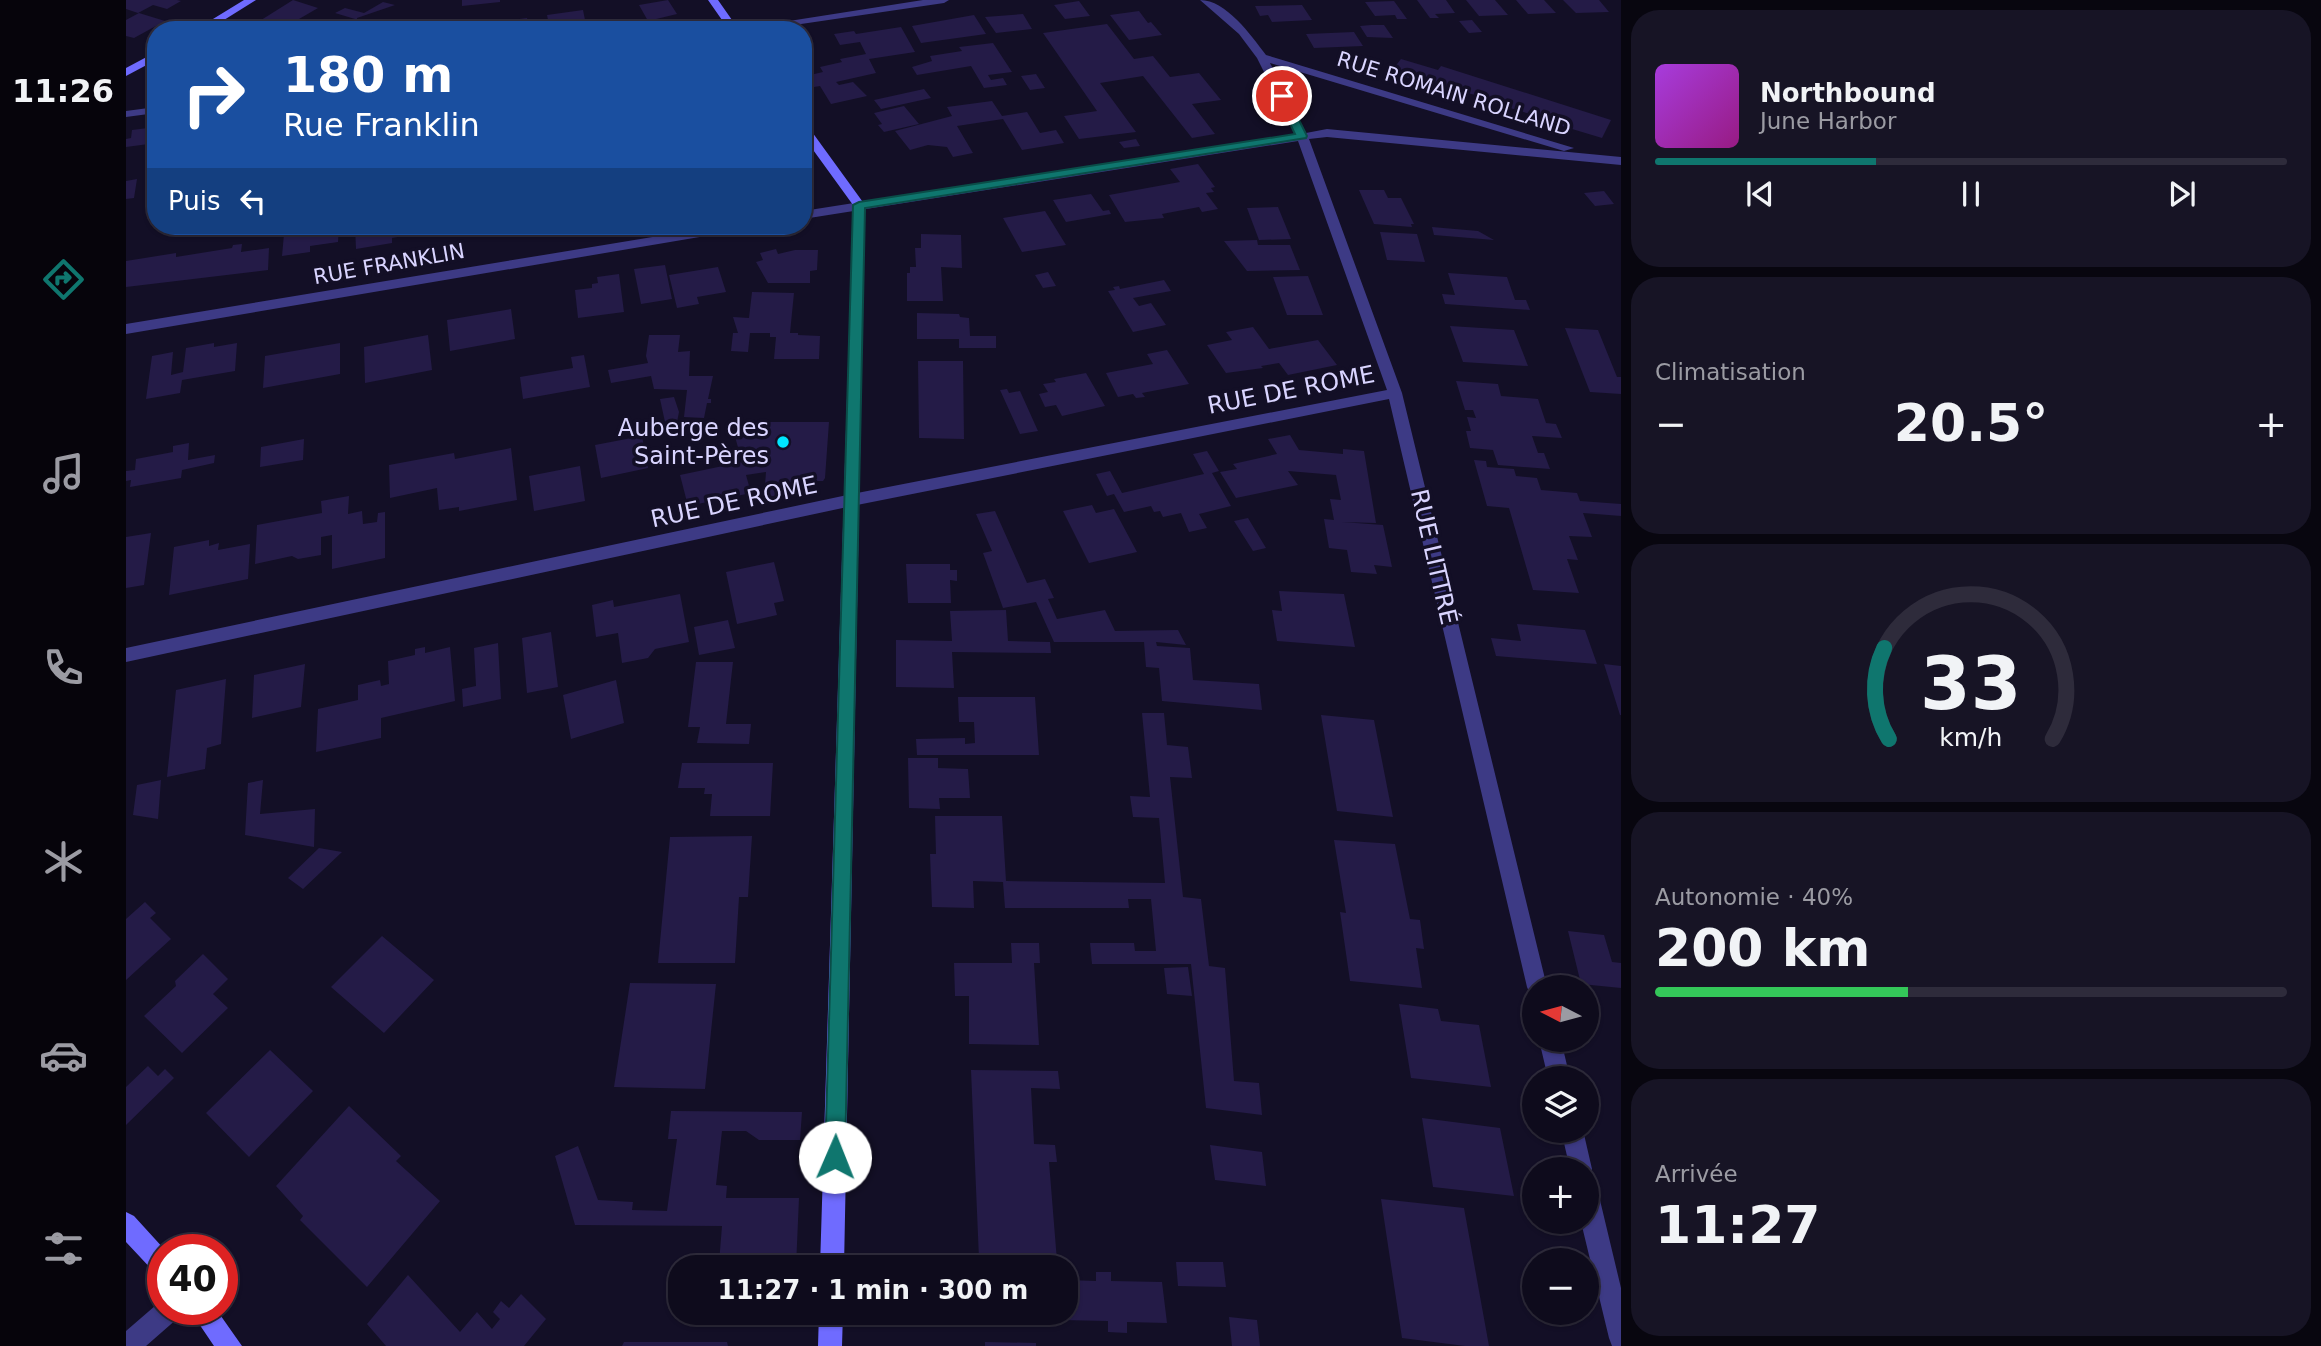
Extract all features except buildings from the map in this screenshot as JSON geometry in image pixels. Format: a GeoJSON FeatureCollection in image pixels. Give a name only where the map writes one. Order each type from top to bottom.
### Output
{"type":"FeatureCollection","features":[{"type":"Feature","properties":{"kind":"street"},"geometry":{"type":"LineString","coordinates":[[215,21],[251,0]]}},
{"type":"Feature","properties":{"kind":"street"},"geometry":{"type":"LineString","coordinates":[[713,0],[728,21]]}},
{"type":"Feature","properties":{"kind":"street"},"geometry":{"type":"LineString","coordinates":[[798,21],[944,0]]}},
{"type":"Feature","properties":{"kind":"street"},"geometry":{"type":"LineString","coordinates":[[812,213],[1302,136],[1262,57],[1243,32],[1205,0]]}},
{"type":"Feature","properties":{"kind":"street","name":"RUE ROMAIN ROLLAND"},"geometry":{"type":"LineString","coordinates":[[1262,57],[1569,148],[1594,159]]}},
{"type":"Feature","properties":{"kind":"street"},"geometry":{"type":"LineString","coordinates":[[126,73],[147,60]]}},
{"type":"Feature","properties":{"kind":"street"},"geometry":{"type":"LineString","coordinates":[[126,114],[147,111]]}},
{"type":"Feature","properties":{"kind":"street","name":"RUE ROMAIN ROLLAND"},"geometry":{"type":"LineString","coordinates":[[1302,136],[1327,133],[1621,161]]}},
{"type":"Feature","properties":{"kind":"street","name":"RUE LITTRÉ"},"geometry":{"type":"LineString","coordinates":[[1302,136],[1395,393],[1534,975]]}},
{"type":"Feature","properties":{"kind":"street"},"geometry":{"type":"LineString","coordinates":[[812,140],[859,205],[832,1255]]}},
{"type":"Feature","properties":{"kind":"street","name":"RUE FRANKLIN"},"geometry":{"type":"LineString","coordinates":[[126,329],[687,235]]}},
{"type":"Feature","properties":{"kind":"street","name":"RUE DE ROME"},"geometry":{"type":"LineString","coordinates":[[126,655],[852,500],[1395,393]]}},
{"type":"Feature","properties":{"kind":"street"},"geometry":{"type":"LineString","coordinates":[[126,1224],[147,1247]]}},
{"type":"Feature","properties":{"kind":"street"},"geometry":{"type":"LineString","coordinates":[[1596,1234],[1621,1338]]}},
{"type":"Feature","properties":{"kind":"street"},"geometry":{"type":"LineString","coordinates":[[128,1346],[151,1325]]}},
{"type":"Feature","properties":{"kind":"street"},"geometry":{"type":"LineString","coordinates":[[214,1325],[230,1346]]}},
{"type":"Feature","properties":{"kind":"street"},"geometry":{"type":"LineString","coordinates":[[830,1346],[831,1325]]}},
{"type":"Feature","properties":{"kind":"place","name":"Auberge des Saint-Pères"},"geometry":{"type":"Point","coordinates":[783,442]}},
{"type":"Feature","properties":{"kind":"route"},"geometry":{"type":"LineString","coordinates":[[835,1157],[859,205],[1302,136],[1282,96]]}}]}
